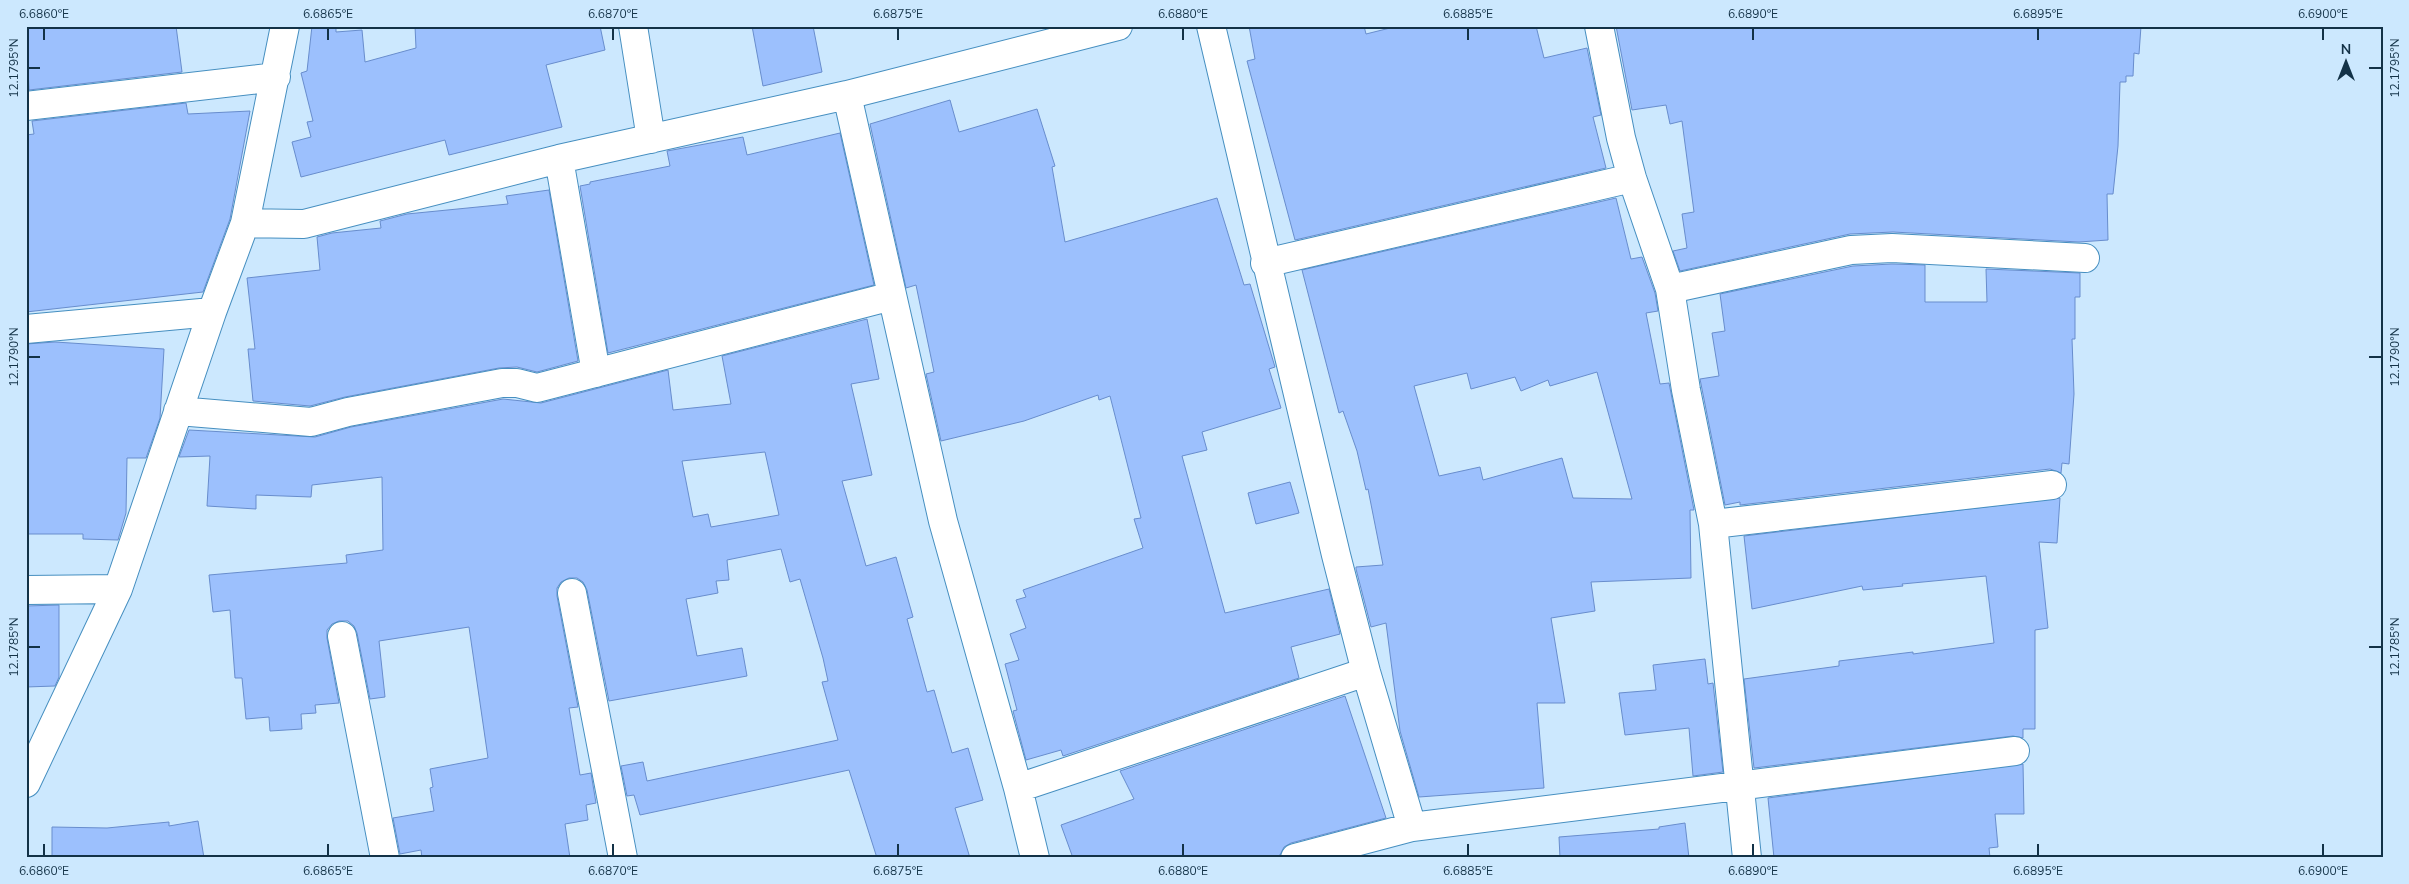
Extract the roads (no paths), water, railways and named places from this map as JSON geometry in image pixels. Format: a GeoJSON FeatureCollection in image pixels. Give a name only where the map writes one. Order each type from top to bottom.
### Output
{"type":"FeatureCollection","features":[{"type":"Feature","properties":{"kind":"street"},"geometry":{"type":"LineString","coordinates":[[26,783],[118,589],[212,312],[245,223],[276,77],[284,26]]}},
{"type":"Feature","properties":{"kind":"street"},"geometry":{"type":"LineString","coordinates":[[633,26],[650,139]]}},
{"type":"Feature","properties":{"kind":"street"},"geometry":{"type":"LineString","coordinates":[[245,223],[304,224],[559,159],[847,95],[1118,26]]}},
{"type":"Feature","properties":{"kind":"street"},"geometry":{"type":"LineString","coordinates":[[1211,26],[1266,263],[1366,672],[1412,827]]}},
{"type":"Feature","properties":{"kind":"street"},"geometry":{"type":"LineString","coordinates":[[1599,26],[1620,138],[1670,289],[1686,390],[1713,524],[1747,858]]}},
{"type":"Feature","properties":{"kind":"street"},"geometry":{"type":"LineString","coordinates":[[26,106],[276,77]]}},
{"type":"Feature","properties":{"kind":"street"},"geometry":{"type":"LineString","coordinates":[[847,95],[944,521],[1018,788],[1035,858]]}},
{"type":"Feature","properties":{"kind":"street"},"geometry":{"type":"LineString","coordinates":[[559,159],[596,373]]}},
{"type":"Feature","properties":{"kind":"street"},"geometry":{"type":"LineString","coordinates":[[1266,263],[1632,178]]}},
{"type":"Feature","properties":{"kind":"street"},"geometry":{"type":"LineString","coordinates":[[1670,289],[1851,250],[1892,248],[2085,258]]}},
{"type":"Feature","properties":{"kind":"street"},"geometry":{"type":"LineString","coordinates":[[178,411],[311,422],[348,412],[502,383],[517,383],[536,388],[892,296]]}},
{"type":"Feature","properties":{"kind":"street"},"geometry":{"type":"LineString","coordinates":[[26,328],[212,312]]}},
{"type":"Feature","properties":{"kind":"street"},"geometry":{"type":"LineString","coordinates":[[1713,524],[2052,485]]}},
{"type":"Feature","properties":{"kind":"street"},"geometry":{"type":"LineString","coordinates":[[26,590],[118,589]]}},
{"type":"Feature","properties":{"kind":"street"},"geometry":{"type":"LineString","coordinates":[[572,593],[623,858]]}},
{"type":"Feature","properties":{"kind":"street"},"geometry":{"type":"LineString","coordinates":[[342,636],[385,858]]}},
{"type":"Feature","properties":{"kind":"street"},"geometry":{"type":"LineString","coordinates":[[1018,788],[1366,672]]}},
{"type":"Feature","properties":{"kind":"street"},"geometry":{"type":"LineString","coordinates":[[1295,858],[1412,827],[1739,784],[2016,751]]}}]}
